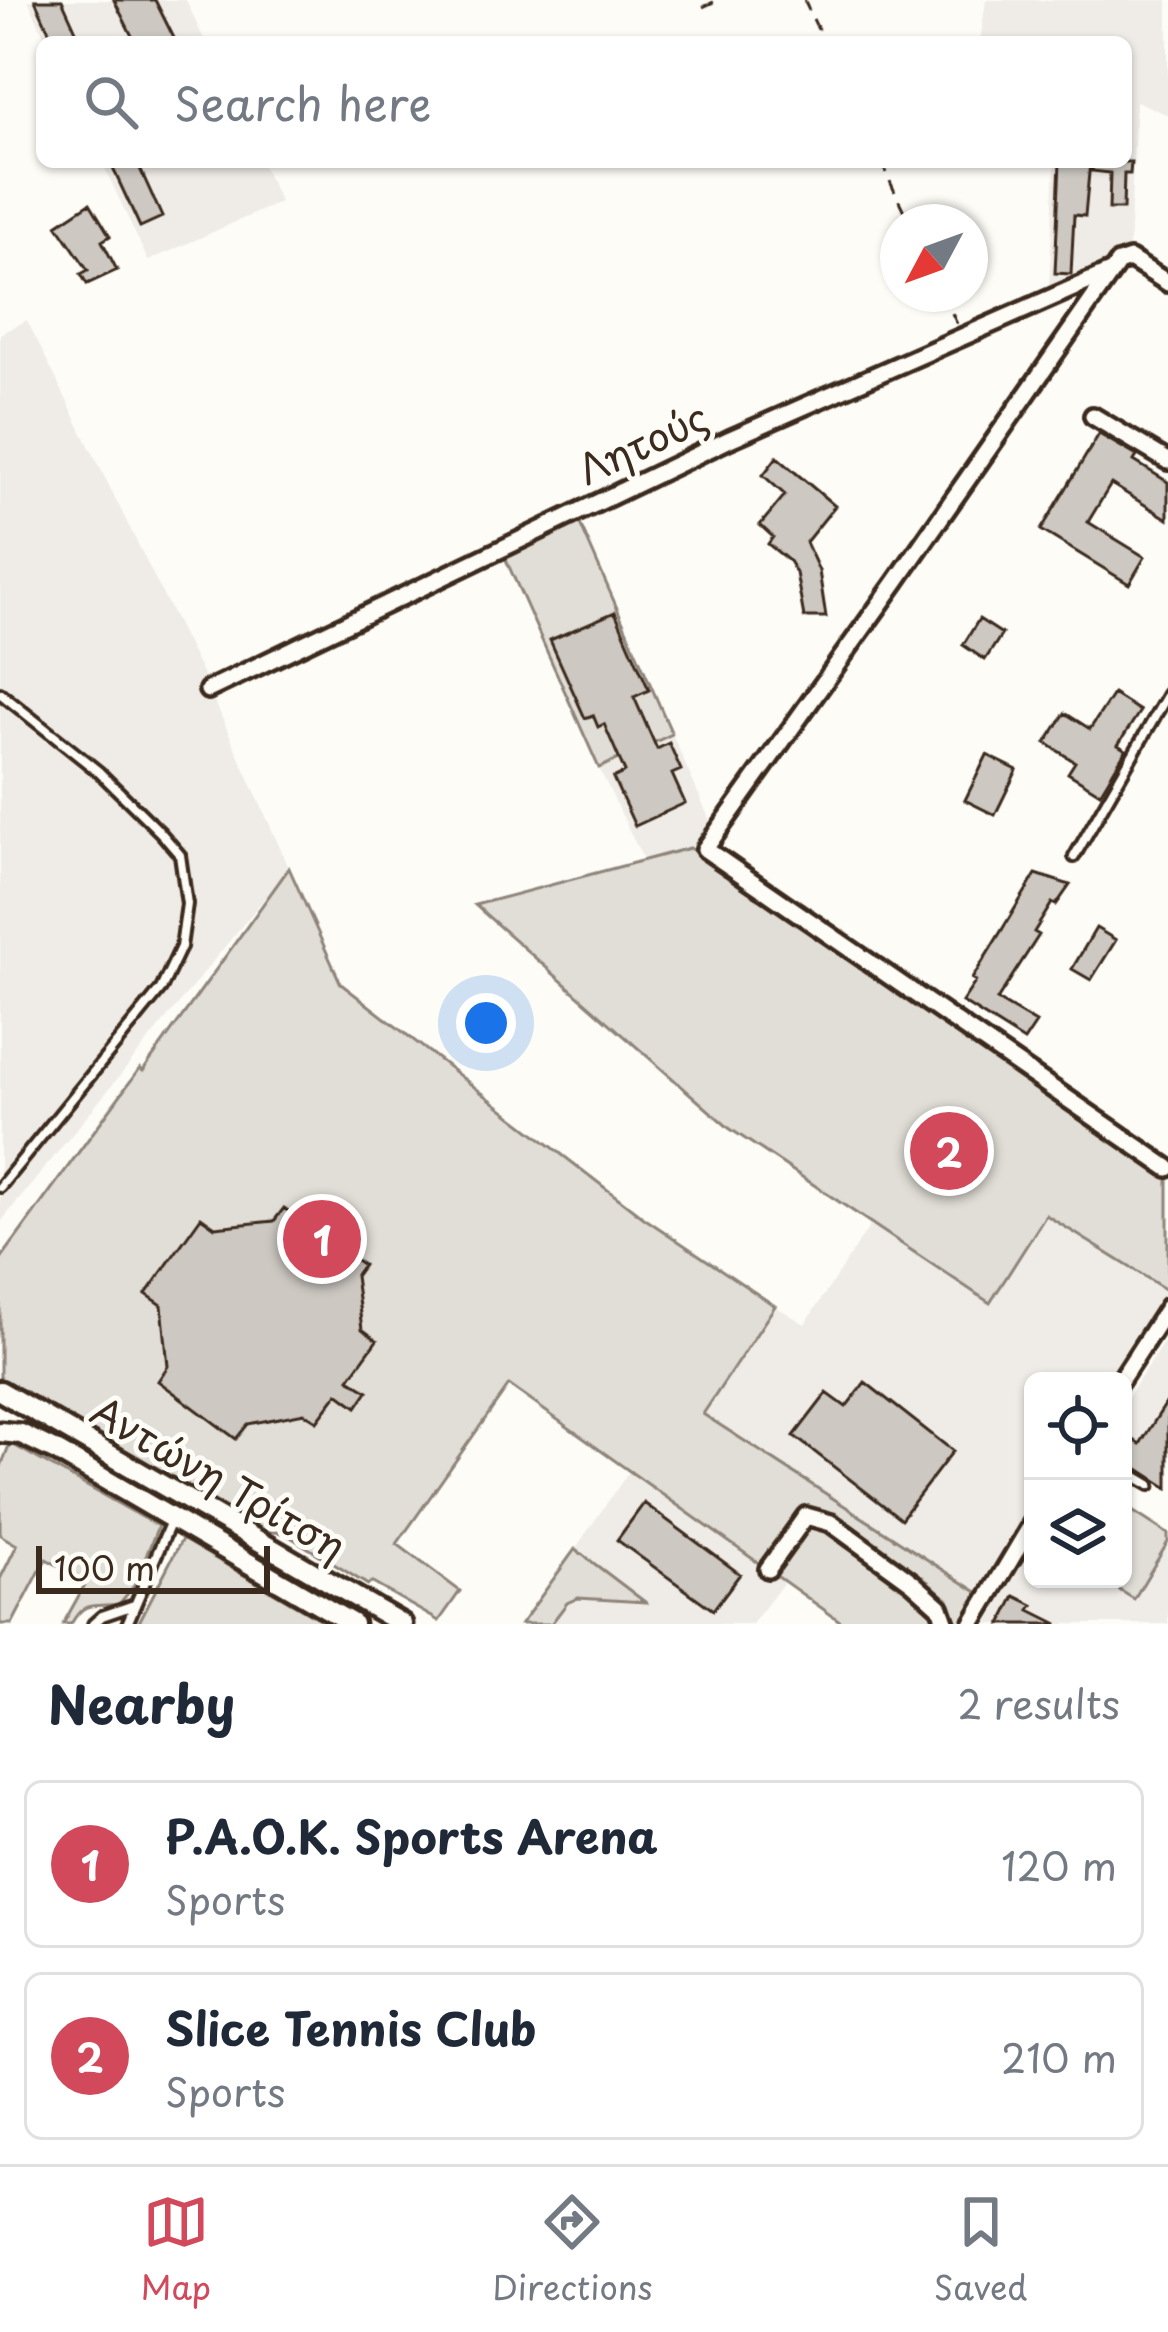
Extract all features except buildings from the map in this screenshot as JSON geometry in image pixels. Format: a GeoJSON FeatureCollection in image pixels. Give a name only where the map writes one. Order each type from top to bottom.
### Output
{"type":"FeatureCollection","features":[{"type":"Feature","properties":{"kind":"street"},"geometry":{"type":"LineString","coordinates":[[1168,283],[1130,259],[1121,261],[705,849],[1168,1168]]}},
{"type":"Feature","properties":{"kind":"street","name":"Λητούς"},"geometry":{"type":"LineString","coordinates":[[208,690],[730,439],[1113,271]]}},
{"type":"Feature","properties":{"kind":"street"},"geometry":{"type":"LineString","coordinates":[[1093,416],[1168,461]]}},
{"type":"Feature","properties":{"kind":"street"},"geometry":{"type":"LineString","coordinates":[[1126,1372],[1168,1307]]}},
{"type":"Feature","properties":{"kind":"street","name":"Αντώνη Τρίτση"},"geometry":{"type":"LineString","coordinates":[[0,1391],[402,1624]]}},
{"type":"Feature","properties":{"kind":"street","name":"Αντώνη Τρίτση"},"geometry":{"type":"LineString","coordinates":[[0,1432],[38,1442],[353,1624]]}},
{"type":"Feature","properties":{"kind":"street"},"geometry":{"type":"LineString","coordinates":[[768,1569],[806,1516],[831,1523],[912,1582],[940,1607],[946,1624]]}},
{"type":"Feature","properties":{"kind":"street"},"geometry":{"type":"LineString","coordinates":[[972,1624],[1024,1537]]}},
{"type":"Feature","properties":{"kind":"lane"},"geometry":{"type":"LineString","coordinates":[[0,693],[99,772],[161,833],[180,855],[187,904],[181,947],[161,989],[0,1187]]}},
{"type":"Feature","properties":{"kind":"lane"},"geometry":{"type":"LineString","coordinates":[[1074,857],[1168,694]]}},
{"type":"Feature","properties":{"kind":"lane"},"geometry":{"type":"LineString","coordinates":[[1132,1474],[1150,1485]]}},
{"type":"Feature","properties":{"kind":"lane"},"geometry":{"type":"LineString","coordinates":[[127,1624],[172,1519]]}},
{"type":"Feature","properties":{"kind":"lane"},"geometry":{"type":"LineString","coordinates":[[93,1624],[110,1612],[136,1604]]}},
{"type":"Feature","properties":{"kind":"path"},"geometry":{"type":"LineString","coordinates":[[703,7],[718,0]]}},
{"type":"Feature","properties":{"kind":"path"},"geometry":{"type":"LineString","coordinates":[[804,0],[821,36]]}},
{"type":"Feature","properties":{"kind":"path"},"geometry":{"type":"LineString","coordinates":[[884,168],[901,204]]}},
{"type":"Feature","properties":{"kind":"path"},"geometry":{"type":"LineString","coordinates":[[951,312],[963,337]]}},
{"type":"Feature","properties":{"kind":"shaded area"},"geometry":{"type":"Polygon","coordinates":[[[28,0],[186,0],[202,36],[44,36],[28,0]]]}},
{"type":"Feature","properties":{"kind":"shaded area"},"geometry":{"type":"Polygon","coordinates":[[[986,0],[1168,0],[1168,115],[1136,101],[1129,251],[1049,287],[1055,168],[1132,168],[1132,36],[981,36],[986,0]]]}},
{"type":"Feature","properties":{"kind":"shaded area"},"geometry":{"type":"Polygon","coordinates":[[[105,168],[264,168],[280,202],[148,261],[105,168]]]}},
{"type":"Feature","properties":{"kind":"shaded area"},"geometry":{"type":"Polygon","coordinates":[[[27,320],[206,682],[289,868],[0,1223],[0,334],[27,320]]]}},
{"type":"Feature","properties":{"kind":"shaded area"},"geometry":{"type":"Polygon","coordinates":[[[578,519],[672,734],[599,768],[503,553],[578,519]]]}},
{"type":"Feature","properties":{"kind":"shaded area"},"geometry":{"type":"Polygon","coordinates":[[[672,734],[712,825],[690,848],[643,859],[599,768],[672,734]]]}},
{"type":"Feature","properties":{"kind":"shaded area"},"geometry":{"type":"Polygon","coordinates":[[[690,848],[1168,1173],[1168,1291],[1046,1215],[990,1303],[729,1128],[475,905],[690,848]]]}},
{"type":"Feature","properties":{"kind":"shaded area"},"geometry":{"type":"Polygon","coordinates":[[[289,868],[341,984],[644,1218],[775,1306],[703,1414],[985,1597],[968,1624],[844,1624],[509,1385],[397,1544],[460,1591],[439,1621],[371,1582],[368,1585],[284,1533],[263,1531],[0,1380],[0,1260],[289,868]]]}},
{"type":"Feature","properties":{"kind":"shaded area"},"geometry":{"type":"Polygon","coordinates":[[[1046,1215],[1168,1291],[1119,1372],[1024,1372],[1024,1531],[985,1597],[703,1413],[775,1306],[805,1324],[871,1224],[989,1303],[1046,1215]]]}},
{"type":"Feature","properties":{"kind":"shaded area"},"geometry":{"type":"Polygon","coordinates":[[[1168,1335],[1168,1460],[1132,1437],[1132,1391],[1168,1335]]]}},
{"type":"Feature","properties":{"kind":"shaded area"},"geometry":{"type":"Polygon","coordinates":[[[10,1443],[158,1526],[134,1586],[119,1604],[86,1607],[71,1624],[63,1624],[87,1581],[46,1559],[12,1624],[0,1624],[0,1579],[17,1545],[0,1535],[0,1469],[10,1443]]]}},
{"type":"Feature","properties":{"kind":"shaded area"},"geometry":{"type":"Polygon","coordinates":[[[630,1470],[785,1581],[752,1624],[551,1624],[567,1603],[578,1598],[643,1602],[575,1549],[630,1470]]]}},
{"type":"Feature","properties":{"kind":"shaded area"},"geometry":{"type":"Polygon","coordinates":[[[1132,1511],[1168,1534],[1168,1542],[1134,1599],[1116,1588],[1132,1588],[1132,1511]]]}},
{"type":"Feature","properties":{"kind":"shaded area"},"geometry":{"type":"Polygon","coordinates":[[[182,1539],[328,1624],[138,1624],[182,1539]]]}},
{"type":"Feature","properties":{"kind":"shaded area"},"geometry":{"type":"Polygon","coordinates":[[[1168,1542],[1168,1624],[987,1624],[1024,1558],[1024,1588],[1116,1588],[1134,1599],[1168,1542]]]}},
{"type":"Feature","properties":{"kind":"shaded area"},"geometry":{"type":"Polygon","coordinates":[[[575,1549],[645,1602],[578,1598],[567,1603],[551,1624],[521,1624],[575,1549]]]}},
{"type":"Feature","properties":{"kind":"place","name":"Slice Tennis Club"},"geometry":{"type":"Point","coordinates":[949,1151]}},
{"type":"Feature","properties":{"kind":"place","name":"P.A.O.K. Sports Arena"},"geometry":{"type":"Point","coordinates":[322,1239]}}]}
